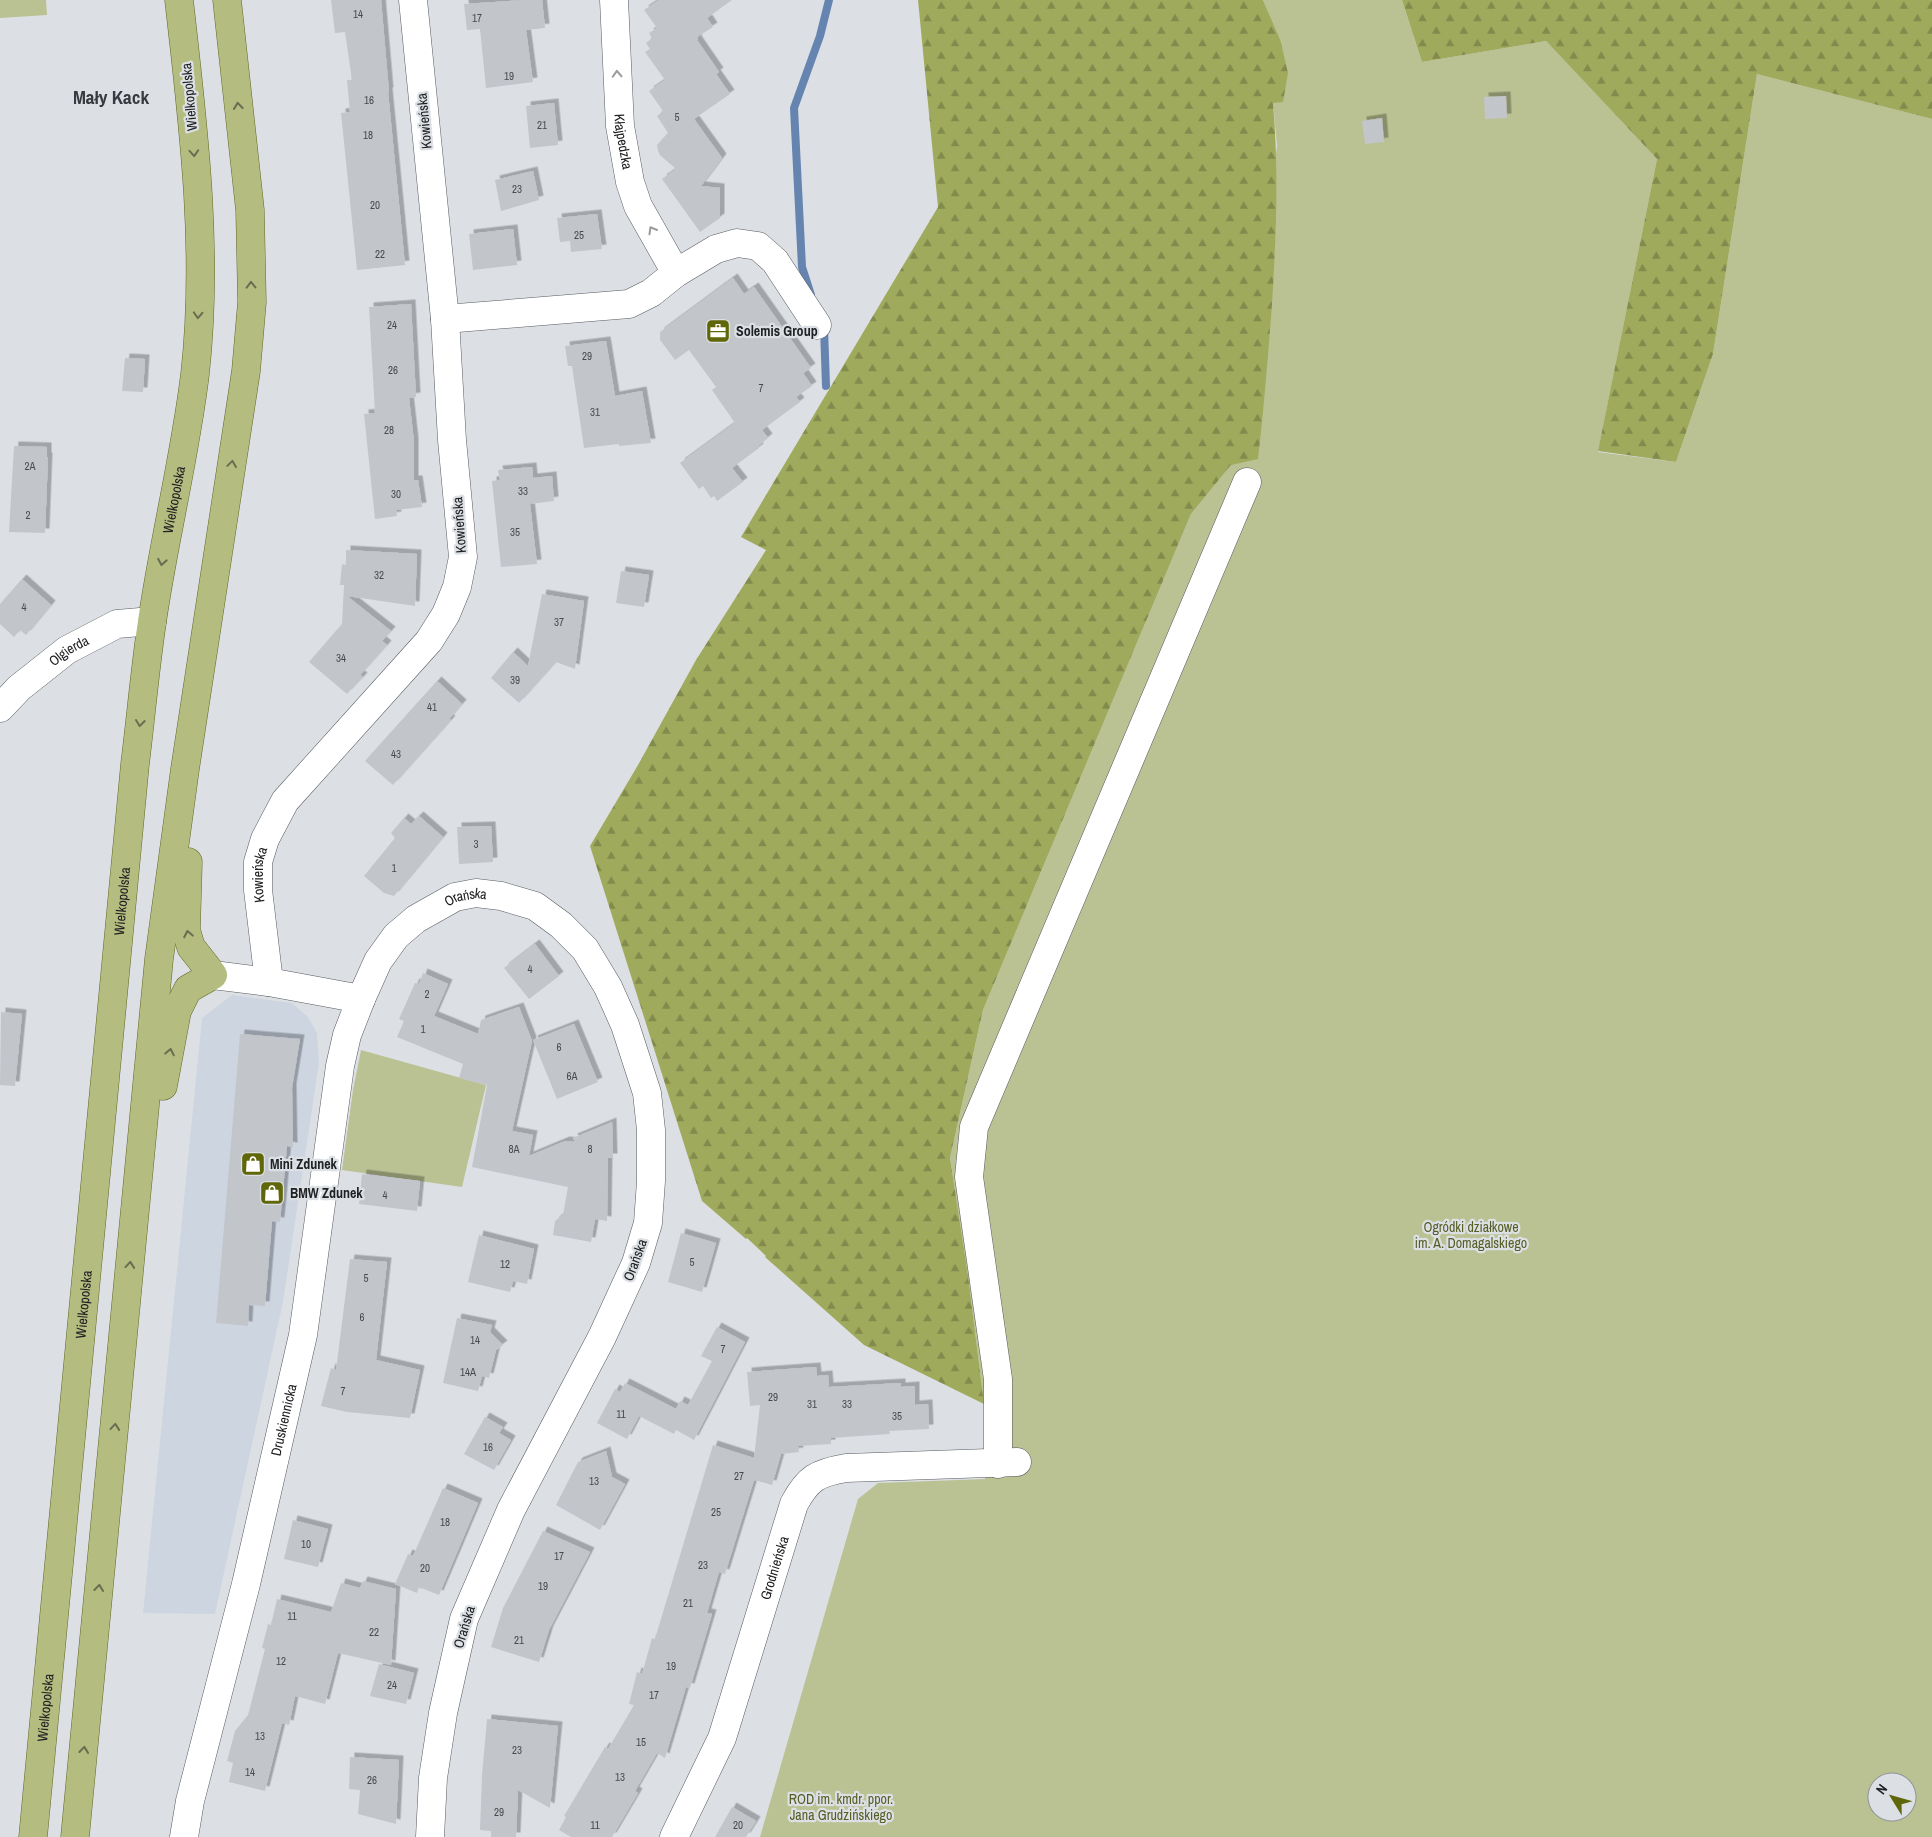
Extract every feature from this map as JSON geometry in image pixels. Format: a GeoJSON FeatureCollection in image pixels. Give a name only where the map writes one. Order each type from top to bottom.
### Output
{"type":"FeatureCollection","features":[{"type":"Feature","properties":{"kind":"main road","name":"Wielkopolska"},"geometry":{"type":"LineString","coordinates":[[33,1837],[124,875],[152,621],[195,374],[200,281],[194,154],[179,0]]}},
{"type":"Feature","properties":{"kind":"main road"},"geometry":{"type":"LineString","coordinates":[[75,1837],[160,959],[185,769],[246,371],[252,302],[250,210],[227,0]]}},
{"type":"Feature","properties":{"kind":"main road"},"geometry":{"type":"LineString","coordinates":[[138,1185],[164,1081],[177,1012],[188,989],[213,975],[191,947],[186,930],[188,842],[185,769]]}},
{"type":"Feature","properties":{"kind":"street","name":"Kowieńska"},"geometry":{"type":"LineString","coordinates":[[269,982],[258,890],[258,862],[265,839],[285,801],[428,641],[446,614],[457,587],[462,557],[444,319],[413,0]]}},
{"type":"Feature","properties":{"kind":"street","name":"Kłajpedzka"},"geometry":{"type":"LineString","coordinates":[[614,0],[620,126],[630,182],[638,206],[676,273]]}},
{"type":"Feature","properties":{"kind":"street"},"geometry":{"type":"LineString","coordinates":[[444,319],[629,304],[651,294],[676,273],[716,249],[737,243],[758,246],[775,261],[817,326]]}},
{"type":"Feature","properties":{"kind":"street","name":"Grodnieńska"},"geometry":{"type":"LineString","coordinates":[[674,1837],[722,1738],[794,1504],[811,1480],[824,1472],[846,1468],[1007,1463],[998,1379],[969,1177],[974,1127],[1247,482]]}},
{"type":"Feature","properties":{"kind":"street","name":"Olgierda"},"geometry":{"type":"LineString","coordinates":[[0,708],[19,688],[68,650],[118,624],[152,621]]}},
{"type":"Feature","properties":{"kind":"street","name":"Orańska"},"geometry":{"type":"LineString","coordinates":[[361,999],[378,960],[396,936],[416,919],[454,898],[476,893],[501,896],[535,906],[561,925],[585,949],[608,987],[625,1025],[646,1093],[652,1138],[648,1222],[636,1263],[602,1337],[511,1510],[464,1619],[443,1713],[433,1778],[430,1837]]}},
{"type":"Feature","properties":{"kind":"street"},"geometry":{"type":"LineString","coordinates":[[213,975],[269,982],[361,999]]}},
{"type":"Feature","properties":{"kind":"street","name":"Druskiennicka"},"geometry":{"type":"LineString","coordinates":[[184,1837],[190,1801],[241,1602],[303,1335],[340,1066],[347,1035],[361,999]]}},
{"type":"Feature","properties":{"kind":"street"},"geometry":{"type":"LineString","coordinates":[[79,1799],[90,1837]]}},
{"type":"Feature","properties":{"kind":"street","name":"Wielkopolska"},"geometry":{"type":"LineString","coordinates":[[22,1837],[36,1805]]}},
{"type":"Feature","properties":{"kind":"shaded area"},"geometry":{"type":"Polygon","coordinates":[[[232,995],[292,1003],[308,1017],[317,1033],[319,1063],[283,1302],[215,1614],[143,1613],[202,1018],[232,995]]]}},
{"type":"Feature","properties":{"kind":"green space"},"geometry":{"type":"Polygon","coordinates":[[[0,0],[46,0],[47,15],[0,18],[0,0]]]}},
{"type":"Feature","properties":{"kind":"green space"},"geometry":{"type":"Polygon","coordinates":[[[918,0],[1263,0],[1280,39],[1288,73],[1283,102],[1273,103],[1276,179],[1275,254],[1258,459],[1231,465],[1191,514],[983,1010],[950,1158],[968,1275],[984,1404],[864,1345],[765,1257],[747,1238],[702,1201],[590,846],[638,765],[696,660],[766,550],[741,537],[938,207],[918,0]]]}},
{"type":"Feature","properties":{"kind":"green space","name":"Ogródki działkowe im. A. Domagalskiego"},"geometry":{"type":"Polygon","coordinates":[[[1263,0],[1402,0],[1422,62],[1546,41],[1657,159],[1598,452],[1676,462],[1713,354],[1757,74],[1932,119],[1932,1837],[760,1837],[858,1499],[878,1483],[985,1479],[984,1404],[968,1275],[950,1158],[983,1010],[1191,514],[1231,465],[1277,146],[1273,103],[1280,39],[1263,0]]]}},
{"type":"Feature","properties":{"kind":"green space"},"geometry":{"type":"Polygon","coordinates":[[[1402,0],[1932,0],[1932,119],[1757,74],[1713,354],[1676,462],[1598,451],[1657,159],[1546,41],[1422,62],[1402,0]]]}},
{"type":"Feature","properties":{"kind":"green space"},"geometry":{"type":"Polygon","coordinates":[[[361,1050],[486,1085],[462,1187],[342,1170],[353,1090],[361,1050]]]}},
{"type":"Feature","properties":{"kind":"building"},"geometry":{"type":"Polygon","coordinates":[[[331,0],[381,0],[405,265],[357,270],[341,113],[350,112],[347,80],[352,80],[345,32],[335,33],[331,0]]]}},
{"type":"Feature","properties":{"kind":"building"},"geometry":{"type":"Polygon","coordinates":[[[542,0],[545,28],[526,30],[533,82],[486,88],[480,29],[467,30],[464,4],[542,0]]]}},
{"type":"Feature","properties":{"kind":"building"},"geometry":{"type":"Polygon","coordinates":[[[659,0],[732,0],[707,18],[713,27],[697,37],[697,40],[719,72],[716,74],[730,94],[694,119],[722,158],[701,186],[720,188],[720,218],[700,232],[662,179],[676,169],[658,151],[657,145],[668,133],[657,116],[663,111],[649,91],[665,80],[645,52],[650,49],[646,43],[652,38],[649,33],[657,28],[644,10],[659,0]]]}},
{"type":"Feature","properties":{"kind":"building"},"geometry":{"type":"Polygon","coordinates":[[[1506,96],[1507,118],[1485,119],[1484,97],[1506,96]]]}},
{"type":"Feature","properties":{"kind":"building"},"geometry":{"type":"Polygon","coordinates":[[[554,103],[558,145],[530,148],[526,106],[554,103]]]}},
{"type":"Feature","properties":{"kind":"building"},"geometry":{"type":"Polygon","coordinates":[[[1382,118],[1384,142],[1365,144],[1362,121],[1382,118]]]}},
{"type":"Feature","properties":{"kind":"building"},"geometry":{"type":"Polygon","coordinates":[[[533,171],[539,200],[501,211],[495,180],[533,171]]]}},
{"type":"Feature","properties":{"kind":"building"},"geometry":{"type":"Polygon","coordinates":[[[597,214],[602,249],[571,252],[570,241],[560,242],[557,218],[597,214]]]}},
{"type":"Feature","properties":{"kind":"building"},"geometry":{"type":"Polygon","coordinates":[[[513,229],[517,265],[473,270],[469,234],[513,229]]]}},
{"type":"Feature","properties":{"kind":"building"},"geometry":{"type":"Polygon","coordinates":[[[733,278],[744,294],[754,287],[811,368],[803,373],[812,386],[796,397],[800,402],[762,430],[768,438],[758,446],[759,448],[732,468],[743,482],[717,501],[714,496],[711,498],[703,486],[699,489],[680,463],[735,423],[712,390],[716,387],[689,350],[675,360],[660,340],[660,332],[733,278]]]}},
{"type":"Feature","properties":{"kind":"building"},"geometry":{"type":"Polygon","coordinates":[[[411,304],[416,397],[409,398],[414,442],[414,480],[418,480],[422,507],[396,510],[397,516],[375,519],[364,414],[375,413],[369,307],[411,304]]]}},
{"type":"Feature","properties":{"kind":"building"},"geometry":{"type":"Polygon","coordinates":[[[606,341],[615,396],[642,391],[651,443],[584,448],[572,366],[568,366],[565,346],[606,341]]]}},
{"type":"Feature","properties":{"kind":"building"},"geometry":{"type":"Polygon","coordinates":[[[125,358],[145,359],[143,392],[122,391],[125,358]]]}},
{"type":"Feature","properties":{"kind":"building"},"geometry":{"type":"Polygon","coordinates":[[[14,446],[47,447],[45,533],[9,532],[14,446]]]}},
{"type":"Feature","properties":{"kind":"building"},"geometry":{"type":"Polygon","coordinates":[[[532,467],[533,478],[552,476],[554,501],[530,504],[537,564],[501,567],[492,481],[500,480],[498,470],[532,467]]]}},
{"type":"Feature","properties":{"kind":"building"},"geometry":{"type":"Polygon","coordinates":[[[346,550],[417,554],[415,606],[347,596],[391,631],[382,641],[387,645],[360,675],[363,677],[347,694],[309,662],[342,624],[344,585],[340,585],[342,564],[346,565],[346,550]]]}},
{"type":"Feature","properties":{"kind":"building"},"geometry":{"type":"Polygon","coordinates":[[[621,571],[649,575],[644,607],[616,603],[621,571]]]}},
{"type":"Feature","properties":{"kind":"building"},"geometry":{"type":"Polygon","coordinates":[[[22,579],[51,605],[26,635],[20,630],[14,637],[0,624],[0,604],[22,579]]]}},
{"type":"Feature","properties":{"kind":"building"},"geometry":{"type":"Polygon","coordinates":[[[542,594],[584,601],[575,669],[556,662],[519,703],[491,678],[513,652],[528,666],[542,594]]]}},
{"type":"Feature","properties":{"kind":"building"},"geometry":{"type":"Polygon","coordinates":[[[437,681],[462,704],[449,719],[451,720],[393,785],[365,761],[437,681]]]}},
{"type":"Feature","properties":{"kind":"building"},"geometry":{"type":"Polygon","coordinates":[[[419,816],[443,837],[394,896],[384,893],[364,876],[395,838],[391,833],[404,818],[411,824],[419,816]]]}},
{"type":"Feature","properties":{"kind":"building"},"geometry":{"type":"Polygon","coordinates":[[[491,826],[493,862],[459,864],[457,827],[491,826]]]}},
{"type":"Feature","properties":{"kind":"building"},"geometry":{"type":"Polygon","coordinates":[[[535,944],[559,976],[529,999],[504,968],[535,944]]]}},
{"type":"Feature","properties":{"kind":"building"},"geometry":{"type":"Polygon","coordinates":[[[423,973],[448,984],[434,1016],[478,1034],[481,1020],[519,1007],[532,1041],[512,1131],[533,1135],[529,1156],[565,1141],[575,1142],[573,1138],[612,1122],[613,1158],[608,1158],[607,1221],[595,1219],[591,1242],[553,1235],[555,1221],[563,1215],[568,1187],[472,1167],[487,1085],[459,1078],[463,1064],[397,1037],[404,1021],[399,1019],[415,983],[419,984],[423,973]]]}},
{"type":"Feature","properties":{"kind":"building"},"geometry":{"type":"Polygon","coordinates":[[[1,1012],[22,1014],[15,1086],[0,1085],[1,1012]]]}},
{"type":"Feature","properties":{"kind":"building"},"geometry":{"type":"Polygon","coordinates":[[[574,1024],[598,1082],[557,1099],[533,1040],[574,1024]]]}},
{"type":"Feature","properties":{"kind":"building"},"geometry":{"type":"Polygon","coordinates":[[[240,1034],[300,1039],[292,1088],[293,1147],[287,1146],[280,1222],[272,1221],[265,1306],[249,1305],[248,1326],[216,1323],[240,1034]]]}},
{"type":"Feature","properties":{"kind":"building"},"geometry":{"type":"Polygon","coordinates":[[[362,1174],[420,1181],[417,1211],[359,1204],[362,1174]]]}},
{"type":"Feature","properties":{"kind":"building"},"geometry":{"type":"Polygon","coordinates":[[[681,1233],[716,1243],[702,1292],[668,1282],[681,1233]]]}},
{"type":"Feature","properties":{"kind":"building"},"geometry":{"type":"Polygon","coordinates":[[[479,1235],[534,1249],[527,1284],[513,1281],[510,1292],[468,1282],[479,1235]]]}},
{"type":"Feature","properties":{"kind":"building"},"geometry":{"type":"Polygon","coordinates":[[[350,1259],[387,1262],[376,1360],[420,1370],[410,1418],[347,1412],[321,1406],[331,1368],[336,1370],[350,1259]]]}},
{"type":"Feature","properties":{"kind":"building"},"geometry":{"type":"Polygon","coordinates":[[[457,1318],[492,1325],[490,1332],[503,1345],[496,1350],[489,1378],[482,1376],[478,1391],[443,1383],[457,1318]]]}},
{"type":"Feature","properties":{"kind":"building"},"geometry":{"type":"Polygon","coordinates":[[[717,1327],[745,1342],[694,1440],[676,1430],[674,1434],[639,1416],[627,1439],[597,1423],[615,1389],[620,1392],[625,1383],[676,1409],[680,1401],[688,1405],[712,1361],[701,1356],[717,1327]]]}},
{"type":"Feature","properties":{"kind":"building"},"geometry":{"type":"Polygon","coordinates":[[[816,1367],[817,1376],[828,1375],[829,1387],[901,1383],[901,1387],[915,1386],[915,1405],[928,1404],[929,1429],[889,1431],[890,1434],[831,1438],[831,1444],[798,1446],[799,1452],[781,1454],[772,1485],[754,1480],[725,1574],[719,1572],[707,1613],[712,1614],[690,1688],[686,1687],[665,1758],[657,1753],[635,1791],[638,1793],[612,1837],[571,1837],[559,1830],[566,1817],[564,1816],[605,1747],[608,1749],[634,1705],[629,1704],[637,1672],[642,1674],[652,1638],[655,1639],[713,1445],[754,1458],[760,1405],[750,1406],[747,1372],[816,1367]]]}},
{"type":"Feature","properties":{"kind":"building"},"geometry":{"type":"Polygon","coordinates":[[[485,1417],[503,1427],[499,1433],[511,1440],[494,1470],[464,1454],[485,1417]]]}},
{"type":"Feature","properties":{"kind":"building"},"geometry":{"type":"Polygon","coordinates":[[[606,1451],[612,1477],[625,1484],[600,1530],[556,1505],[578,1462],[606,1451]]]}},
{"type":"Feature","properties":{"kind":"building"},"geometry":{"type":"Polygon","coordinates":[[[443,1488],[478,1503],[439,1595],[419,1587],[417,1593],[395,1584],[408,1554],[413,1556],[443,1488]]]}},
{"type":"Feature","properties":{"kind":"building"},"geometry":{"type":"Polygon","coordinates":[[[293,1520],[328,1529],[318,1567],[284,1559],[293,1520]]]}},
{"type":"Feature","properties":{"kind":"building"},"geometry":{"type":"Polygon","coordinates":[[[543,1531],[590,1552],[549,1630],[539,1662],[491,1647],[503,1608],[543,1531]]]}},
{"type":"Feature","properties":{"kind":"building"},"geometry":{"type":"Polygon","coordinates":[[[363,1581],[396,1589],[391,1665],[338,1653],[325,1704],[295,1696],[289,1725],[282,1723],[265,1791],[229,1782],[233,1763],[227,1761],[235,1731],[248,1715],[265,1649],[262,1648],[268,1624],[271,1625],[277,1599],[331,1612],[341,1583],[360,1588],[363,1581]]]}},
{"type":"Feature","properties":{"kind":"building"},"geometry":{"type":"Polygon","coordinates":[[[379,1664],[414,1673],[406,1704],[370,1696],[379,1664]]]}},
{"type":"Feature","properties":{"kind":"building"},"geometry":{"type":"Polygon","coordinates":[[[487,1719],[558,1726],[550,1808],[518,1790],[516,1837],[491,1837],[491,1831],[480,1830],[487,1719]]]}},
{"type":"Feature","properties":{"kind":"building"},"geometry":{"type":"Polygon","coordinates":[[[350,1757],[399,1760],[396,1824],[358,1814],[360,1790],[349,1789],[350,1757]]]}},
{"type":"Feature","properties":{"kind":"building"},"geometry":{"type":"Polygon","coordinates":[[[732,1807],[756,1821],[746,1837],[715,1837],[732,1807]]]}},
{"type":"Feature","properties":{"kind":"waterway"},"geometry":{"type":"LineString","coordinates":[[811,295],[802,267],[794,108],[820,36],[829,0]]}},
{"type":"Feature","properties":{"kind":"waterway"},"geometry":{"type":"LineString","coordinates":[[824,328],[826,386]]}},
{"type":"Feature","properties":{"kind":"place","name":"Solemis Group"},"geometry":{"type":"Point","coordinates":[718,331]}},
{"type":"Feature","properties":{"kind":"place","name":"Mini Zdunek"},"geometry":{"type":"Point","coordinates":[253,1164]}},
{"type":"Feature","properties":{"kind":"place","name":"BMW Zdunek"},"geometry":{"type":"Point","coordinates":[272,1193]}},
{"type":"Feature","properties":{"kind":"district","name":"Mały Kack"},"geometry":{"type":"Point","coordinates":[111,97]}},
{"type":"Feature","properties":{"kind":"park label","name":"ROD im. kmdr. ppor. Jana Grudzińskiego"},"geometry":{"type":"Point","coordinates":[841,1808]}}]}
